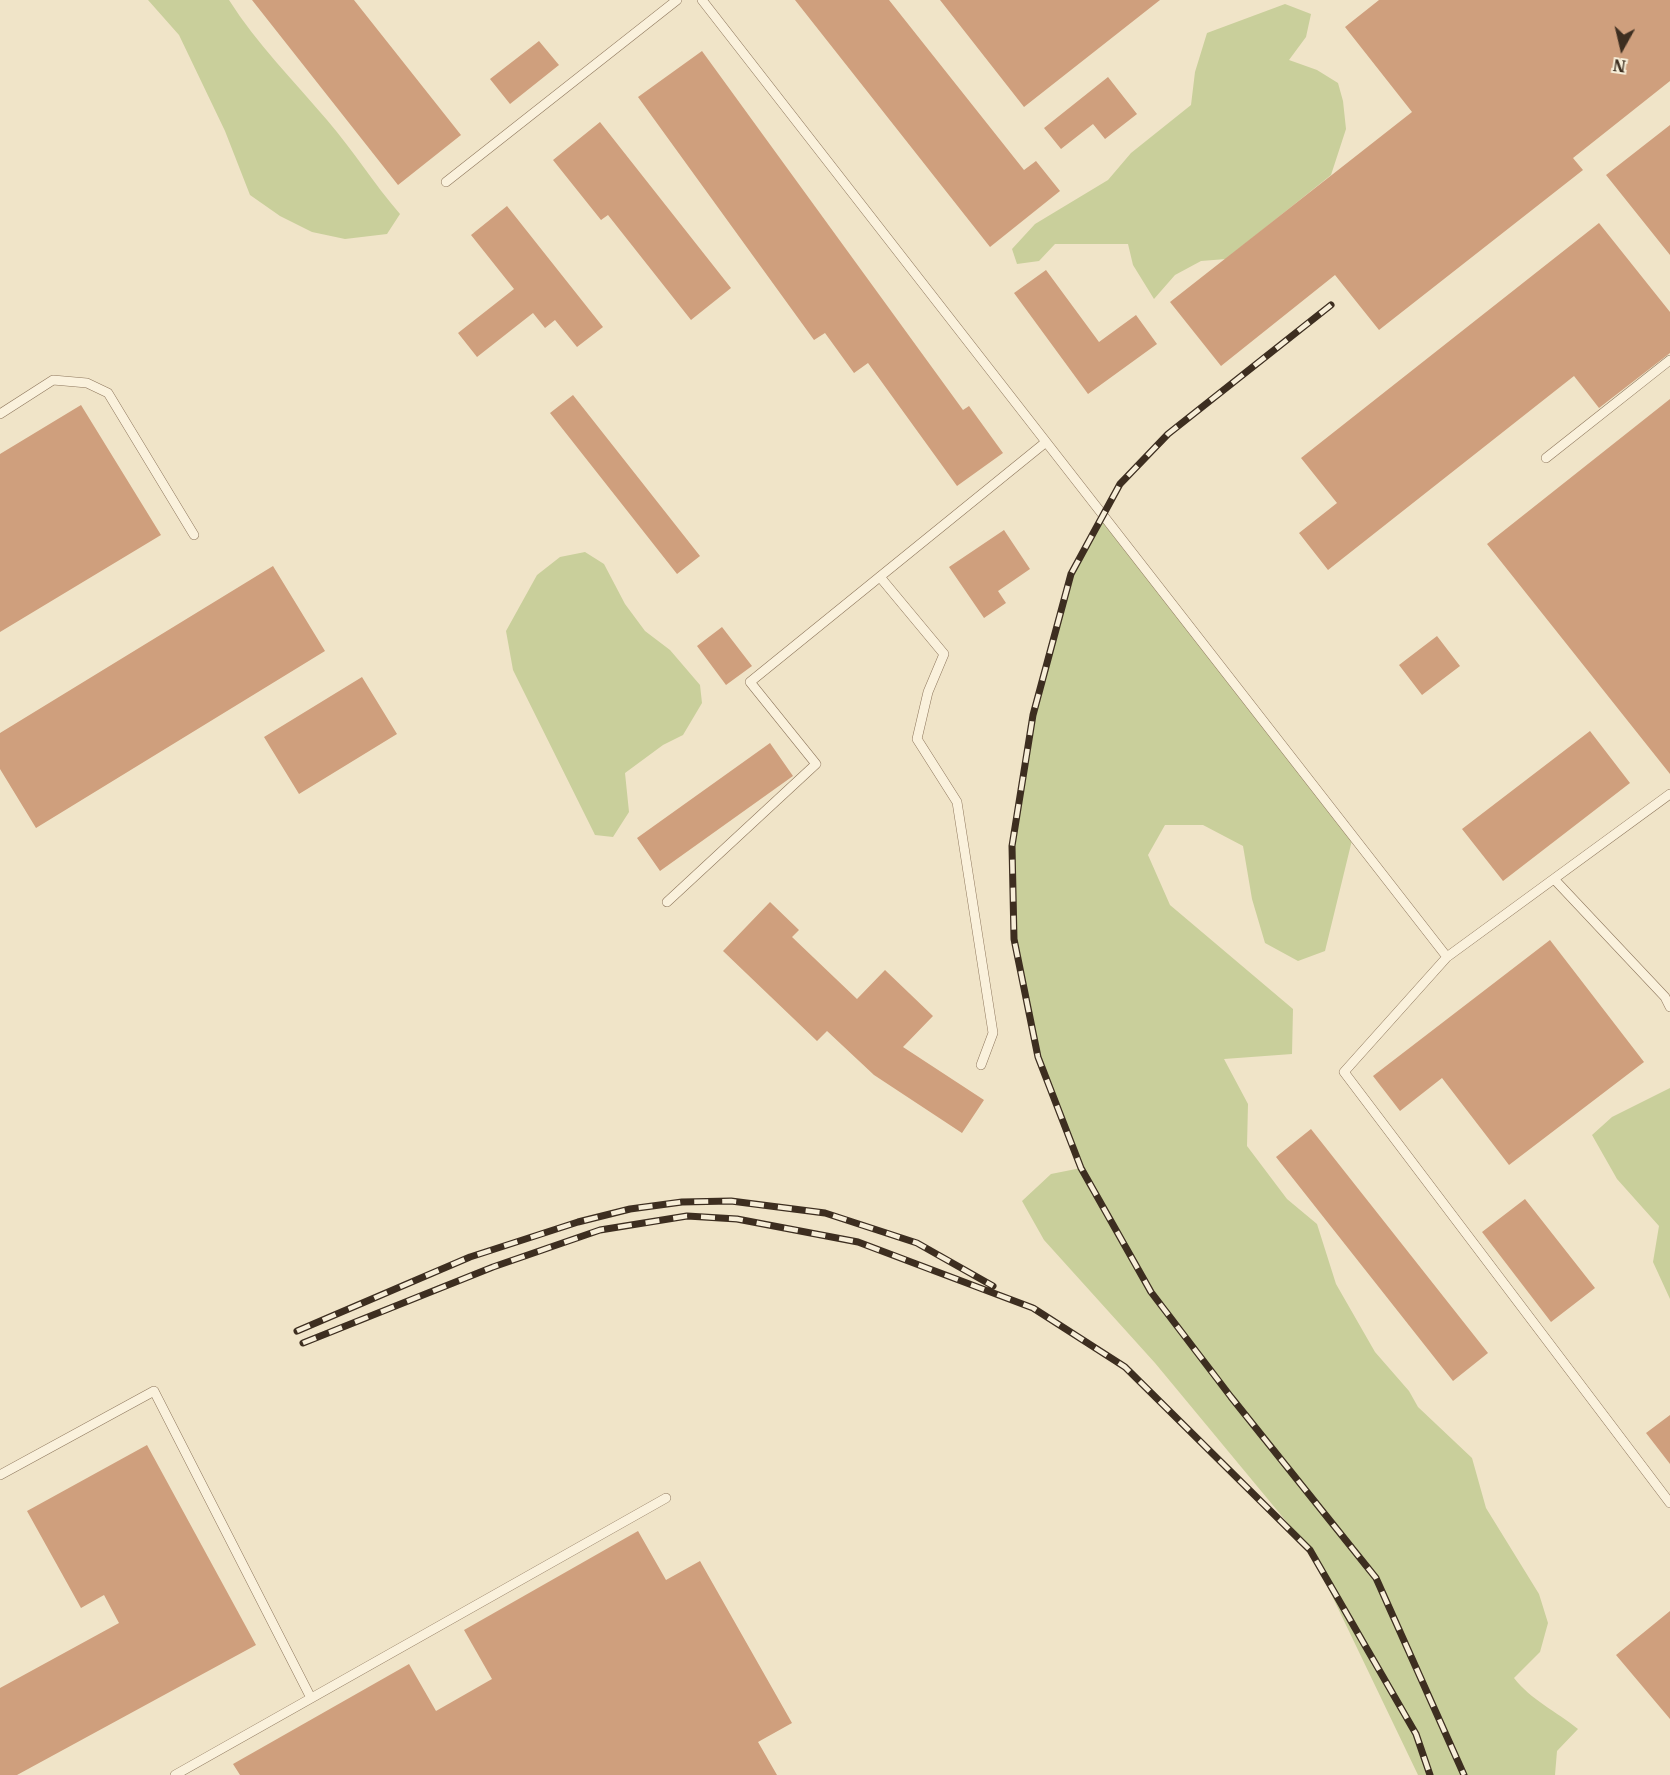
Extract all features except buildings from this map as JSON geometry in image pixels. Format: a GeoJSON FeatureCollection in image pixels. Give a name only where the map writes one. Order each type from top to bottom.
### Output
{"type":"FeatureCollection","features":[{"type":"Feature","properties":{"kind":"lane"},"geometry":{"type":"LineString","coordinates":[[446,182],[677,0]]}},
{"type":"Feature","properties":{"kind":"lane"},"geometry":{"type":"LineString","coordinates":[[702,0],[1447,957]]}},
{"type":"Feature","properties":{"kind":"lane"},"geometry":{"type":"LineString","coordinates":[[1546,458],[1670,360]]}},
{"type":"Feature","properties":{"kind":"lane"},"geometry":{"type":"LineString","coordinates":[[0,414],[52,380],[87,383],[108,393],[194,535]]}},
{"type":"Feature","properties":{"kind":"lane"},"geometry":{"type":"LineString","coordinates":[[668,902],[816,764],[750,682],[1046,442]]}},
{"type":"Feature","properties":{"kind":"lane"},"geometry":{"type":"LineString","coordinates":[[880,577],[944,654],[928,693],[917,739],[957,802],[993,1033],[981,1065]]}},
{"type":"Feature","properties":{"kind":"lane"},"geometry":{"type":"LineString","coordinates":[[1670,794],[1447,957],[1344,1072],[1670,1503]]}},
{"type":"Feature","properties":{"kind":"lane"},"geometry":{"type":"LineString","coordinates":[[1554,879],[1665,997],[1670,1007]]}},
{"type":"Feature","properties":{"kind":"lane"},"geometry":{"type":"LineString","coordinates":[[0,1475],[154,1391],[311,1698]]}},
{"type":"Feature","properties":{"kind":"lane"},"geometry":{"type":"LineString","coordinates":[[176,1775],[666,1498]]}},
{"type":"Feature","properties":{"kind":"green space"},"geometry":{"type":"Polygon","coordinates":[[[148,0],[229,0],[263,47],[337,131],[400,214],[387,234],[345,239],[312,232],[280,216],[250,195],[225,131],[179,35],[148,0]]]}},
{"type":"Feature","properties":{"kind":"green space"},"geometry":{"type":"Polygon","coordinates":[[[1285,4],[1311,14],[1306,37],[1289,60],[1317,70],[1338,83],[1343,101],[1346,129],[1331,175],[1226,259],[1201,261],[1175,275],[1154,299],[1133,265],[1128,244],[1055,244],[1039,261],[1017,264],[1012,249],[1035,224],[1108,180],[1131,153],[1191,105],[1195,72],[1207,33],[1285,4]]]}},
{"type":"Feature","properties":{"kind":"green space"},"geometry":{"type":"Polygon","coordinates":[[[1103,515],[1353,836],[1325,951],[1298,961],[1265,943],[1252,899],[1243,846],[1203,825],[1165,825],[1148,855],[1170,905],[1293,1009],[1292,1054],[1224,1059],[1248,1104],[1247,1146],[1287,1199],[1317,1224],[1336,1284],[1375,1352],[1409,1391],[1418,1407],[1472,1458],[1486,1508],[1539,1594],[1548,1623],[1540,1652],[1514,1678],[1536,1699],[1578,1729],[1557,1751],[1555,1775],[1418,1775],[1310,1550],[1155,1363],[1044,1240],[1022,1201],[1051,1174],[1081,1168],[1038,1057],[1014,939],[1012,846],[1033,715],[1071,574],[1103,515]]]}},
{"type":"Feature","properties":{"kind":"green space"},"geometry":{"type":"Polygon","coordinates":[[[585,552],[604,564],[625,604],[645,631],[670,650],[700,685],[702,703],[683,735],[663,745],[625,773],[629,812],[613,837],[595,835],[513,670],[506,631],[537,575],[560,557],[585,552]]]}},
{"type":"Feature","properties":{"kind":"green space"},"geometry":{"type":"Polygon","coordinates":[[[1670,1088],[1670,1299],[1653,1262],[1659,1226],[1617,1179],[1592,1135],[1612,1117],[1670,1088]]]}},
{"type":"Feature","properties":{"kind":"railway"},"geometry":{"type":"LineString","coordinates":[[1331,305],[1168,434],[1120,484],[1071,574],[1033,715],[1012,846],[1014,939],[1038,1057],[1081,1168],[1151,1292],[1231,1397],[1376,1578],[1464,1775]]}},
{"type":"Feature","properties":{"kind":"railway"},"geometry":{"type":"LineString","coordinates":[[297,1331],[470,1257],[578,1222],[630,1209],[682,1202],[731,1201],[825,1213],[917,1243],[993,1286]]}},
{"type":"Feature","properties":{"kind":"railway"},"geometry":{"type":"LineString","coordinates":[[303,1343],[493,1267],[600,1230],[687,1216],[737,1219],[858,1242],[1033,1308],[1125,1367],[1310,1550],[1416,1734],[1430,1775]]}}]}
